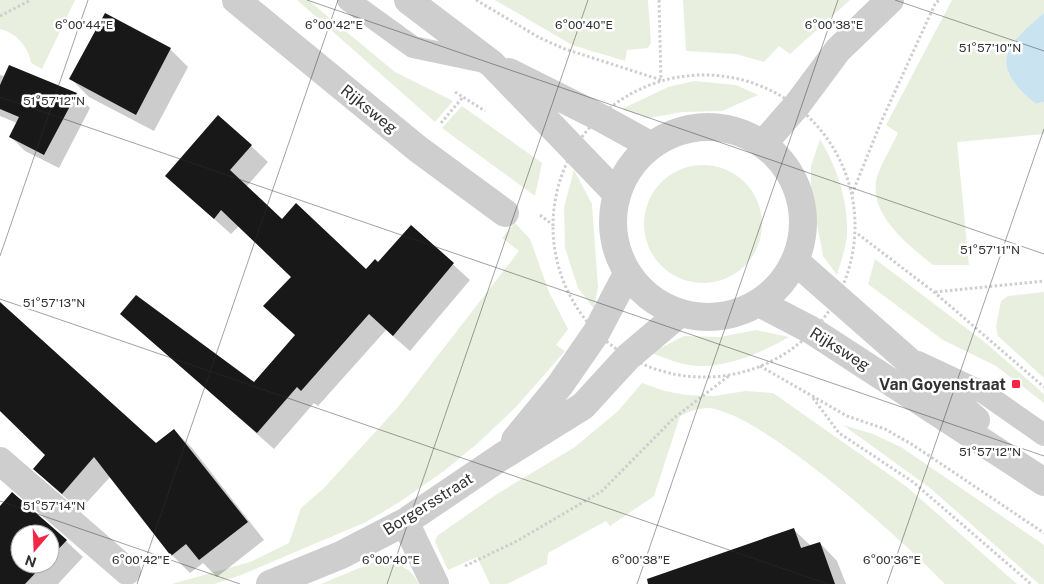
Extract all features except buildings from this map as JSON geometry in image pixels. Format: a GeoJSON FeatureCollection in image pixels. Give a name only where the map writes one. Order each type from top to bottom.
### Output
{"type":"FeatureCollection","features":[{"type":"Feature","properties":{"kind":"street","name":"Rijksweg"},"geometry":{"type":"LineString","coordinates":[[236,0],[418,149],[505,213]]}},
{"type":"Feature","properties":{"kind":"street"},"geometry":{"type":"LineString","coordinates":[[408,0],[492,64],[602,118],[650,145]]}},
{"type":"Feature","properties":{"kind":"street"},"geometry":{"type":"LineString","coordinates":[[762,144],[796,105],[838,50],[890,0]]}},
{"type":"Feature","properties":{"kind":"street"},"geometry":{"type":"LineString","coordinates":[[492,64],[566,163],[616,193]]}},
{"type":"Feature","properties":{"kind":"street"},"geometry":{"type":"LineString","coordinates":[[697,127],[732,130],[748,135],[762,144],[786,166],[800,197],[803,229],[795,261],[774,291],[759,303],[734,313],[707,317],[680,313],[650,298],[627,274],[618,254],[613,234],[612,214],[616,193],[629,166],[650,145],[664,136],[697,127]]}},
{"type":"Feature","properties":{"kind":"street","name":"Rijksweg"},"geometry":{"type":"LineString","coordinates":[[795,261],[1044,481]]}},
{"type":"Feature","properties":{"kind":"street","name":"Borgersstraat"},"geometry":{"type":"LineString","coordinates":[[501,457],[560,385],[596,333],[627,274]]}},
{"type":"Feature","properties":{"kind":"street","name":"Rijksweg"},"geometry":{"type":"LineString","coordinates":[[759,303],[811,330],[1044,481]]}},
{"type":"Feature","properties":{"kind":"street","name":"Borgersstraat"},"geometry":{"type":"LineString","coordinates":[[270,584],[341,555],[405,522],[501,457],[583,406],[628,357],[680,313]]}},
{"type":"Feature","properties":{"kind":"street"},"geometry":{"type":"LineString","coordinates":[[0,461],[127,570]]}},
{"type":"Feature","properties":{"kind":"street"},"geometry":{"type":"LineString","coordinates":[[405,522],[434,583]]}},
{"type":"Feature","properties":{"kind":"lane"},"geometry":{"type":"LineString","coordinates":[[348,0],[413,47],[492,64]]}},
{"type":"Feature","properties":{"kind":"lane","name":"Rijksweg"},"geometry":{"type":"LineString","coordinates":[[902,355],[984,393],[1044,435]]}},
{"type":"Feature","properties":{"kind":"path"},"geometry":{"type":"LineString","coordinates":[[0,16],[31,0]]}},
{"type":"Feature","properties":{"kind":"path"},"geometry":{"type":"LineString","coordinates":[[476,0],[509,21],[557,45],[594,60],[661,80]]}},
{"type":"Feature","properties":{"kind":"path"},"geometry":{"type":"LineString","coordinates":[[659,0],[661,80]]}},
{"type":"Feature","properties":{"kind":"path"},"geometry":{"type":"LineString","coordinates":[[852,194],[881,122],[935,4],[939,0]]}},
{"type":"Feature","properties":{"kind":"path"},"geometry":{"type":"LineString","coordinates":[[696,75],[747,76],[796,105],[825,132],[841,160],[852,194],[858,234],[837,298],[811,330],[782,354],[760,366],[730,375],[685,376],[655,370],[628,357],[596,333],[570,296],[559,268],[556,253],[555,208],[566,163],[602,118],[621,100],[661,80],[696,75]]}},
{"type":"Feature","properties":{"kind":"path"},"geometry":{"type":"LineString","coordinates":[[448,87],[487,112]]}},
{"type":"Feature","properties":{"kind":"path"},"geometry":{"type":"LineString","coordinates":[[858,234],[934,292],[1044,387]]}},
{"type":"Feature","properties":{"kind":"path"},"geometry":{"type":"LineString","coordinates":[[934,292],[1044,281]]}},
{"type":"Feature","properties":{"kind":"path"},"geometry":{"type":"LineString","coordinates":[[760,366],[847,416],[885,429],[913,445],[1044,533]]}},
{"type":"Feature","properties":{"kind":"path"},"geometry":{"type":"LineString","coordinates":[[434,583],[517,541],[602,491],[674,418],[730,375]]}},
{"type":"Feature","properties":{"kind":"path"},"geometry":{"type":"LineString","coordinates":[[811,396],[839,433],[914,482],[1030,584]]}},
{"type":"Feature","properties":{"kind":"green space"},"geometry":{"type":"Polygon","coordinates":[[[0,0],[75,0],[42,69],[31,63],[25,46],[16,37],[0,29],[0,0]]]}},
{"type":"Feature","properties":{"kind":"green space"},"geometry":{"type":"Polygon","coordinates":[[[297,0],[308,0],[395,72],[453,101],[435,122],[297,0]]]}},
{"type":"Feature","properties":{"kind":"green space"},"geometry":{"type":"Polygon","coordinates":[[[495,0],[648,0],[651,43],[648,48],[627,50],[625,61],[572,45],[495,0]]]}},
{"type":"Feature","properties":{"kind":"green space"},"geometry":{"type":"Polygon","coordinates":[[[683,0],[850,0],[790,54],[779,46],[764,62],[736,54],[686,51],[683,0]]]}},
{"type":"Feature","properties":{"kind":"green space"},"geometry":{"type":"Polygon","coordinates":[[[952,0],[1044,0],[1044,13],[1033,23],[1008,73],[1036,104],[1044,102],[1044,134],[957,142],[969,265],[933,265],[904,240],[886,219],[876,195],[876,182],[898,133],[886,125],[952,0]]]}},
{"type":"Feature","properties":{"kind":"green space"},"geometry":{"type":"Polygon","coordinates":[[[694,81],[736,85],[758,95],[722,111],[683,112],[649,118],[622,109],[668,87],[694,81]]]}},
{"type":"Feature","properties":{"kind":"green space"},"geometry":{"type":"Polygon","coordinates":[[[462,106],[542,163],[535,196],[442,128],[462,106]]]}},
{"type":"Feature","properties":{"kind":"green space"},"geometry":{"type":"Polygon","coordinates":[[[820,139],[832,161],[846,208],[847,234],[837,275],[823,256],[811,192],[811,166],[820,139]]]}},
{"type":"Feature","properties":{"kind":"green space"},"geometry":{"type":"Polygon","coordinates":[[[703,165],[726,169],[745,182],[758,201],[762,224],[758,247],[745,266],[726,279],[703,283],[680,279],[661,266],[648,247],[644,224],[648,201],[661,182],[680,169],[703,165]]]}},
{"type":"Feature","properties":{"kind":"green space"},"geometry":{"type":"Polygon","coordinates":[[[574,170],[592,204],[598,287],[594,309],[578,288],[565,248],[564,207],[574,170]]]}},
{"type":"Feature","properties":{"kind":"green space"},"geometry":{"type":"Polygon","coordinates":[[[515,223],[530,239],[549,292],[568,329],[556,345],[565,351],[516,407],[478,443],[444,471],[398,503],[366,522],[241,575],[214,584],[172,584],[250,562],[289,543],[301,508],[324,488],[398,407],[519,251],[502,238],[515,223]]]}},
{"type":"Feature","properties":{"kind":"green space"},"geometry":{"type":"Polygon","coordinates":[[[875,259],[987,344],[1044,394],[1044,403],[996,366],[943,340],[868,284],[875,259]]]}},
{"type":"Feature","properties":{"kind":"green space"},"geometry":{"type":"Polygon","coordinates":[[[1044,292],[1044,378],[998,336],[996,326],[1001,301],[1008,296],[1044,292]]]}},
{"type":"Feature","properties":{"kind":"green space"},"geometry":{"type":"Polygon","coordinates":[[[756,330],[789,337],[753,355],[714,365],[688,365],[651,353],[684,336],[720,337],[756,330]]]}},
{"type":"Feature","properties":{"kind":"green space"},"geometry":{"type":"Polygon","coordinates":[[[642,383],[665,391],[685,395],[715,396],[745,391],[773,393],[907,487],[1017,584],[945,584],[867,512],[797,455],[733,415],[709,408],[694,410],[680,416],[654,496],[610,526],[606,521],[548,553],[547,564],[507,584],[490,584],[477,557],[448,570],[435,542],[437,536],[497,494],[575,447],[618,411],[642,383]]]}},
{"type":"Feature","properties":{"kind":"green space"},"geometry":{"type":"Polygon","coordinates":[[[843,425],[873,434],[901,447],[1044,545],[1044,584],[1039,584],[930,488],[843,425]]]}},
{"type":"Feature","properties":{"kind":"green space"},"geometry":{"type":"Polygon","coordinates":[[[381,559],[398,564],[408,570],[419,584],[321,584],[381,559]]]}},
{"type":"Feature","properties":{"kind":"water"},"geometry":{"type":"Polygon","coordinates":[[[1044,13],[1044,102],[1036,104],[1011,78],[1007,67],[1007,57],[1011,46],[1019,36],[1044,13]]]}},
{"type":"Feature","properties":{"kind":"place","name":"Van Goyenstraat"},"geometry":{"type":"Point","coordinates":[1016,384]}}]}
